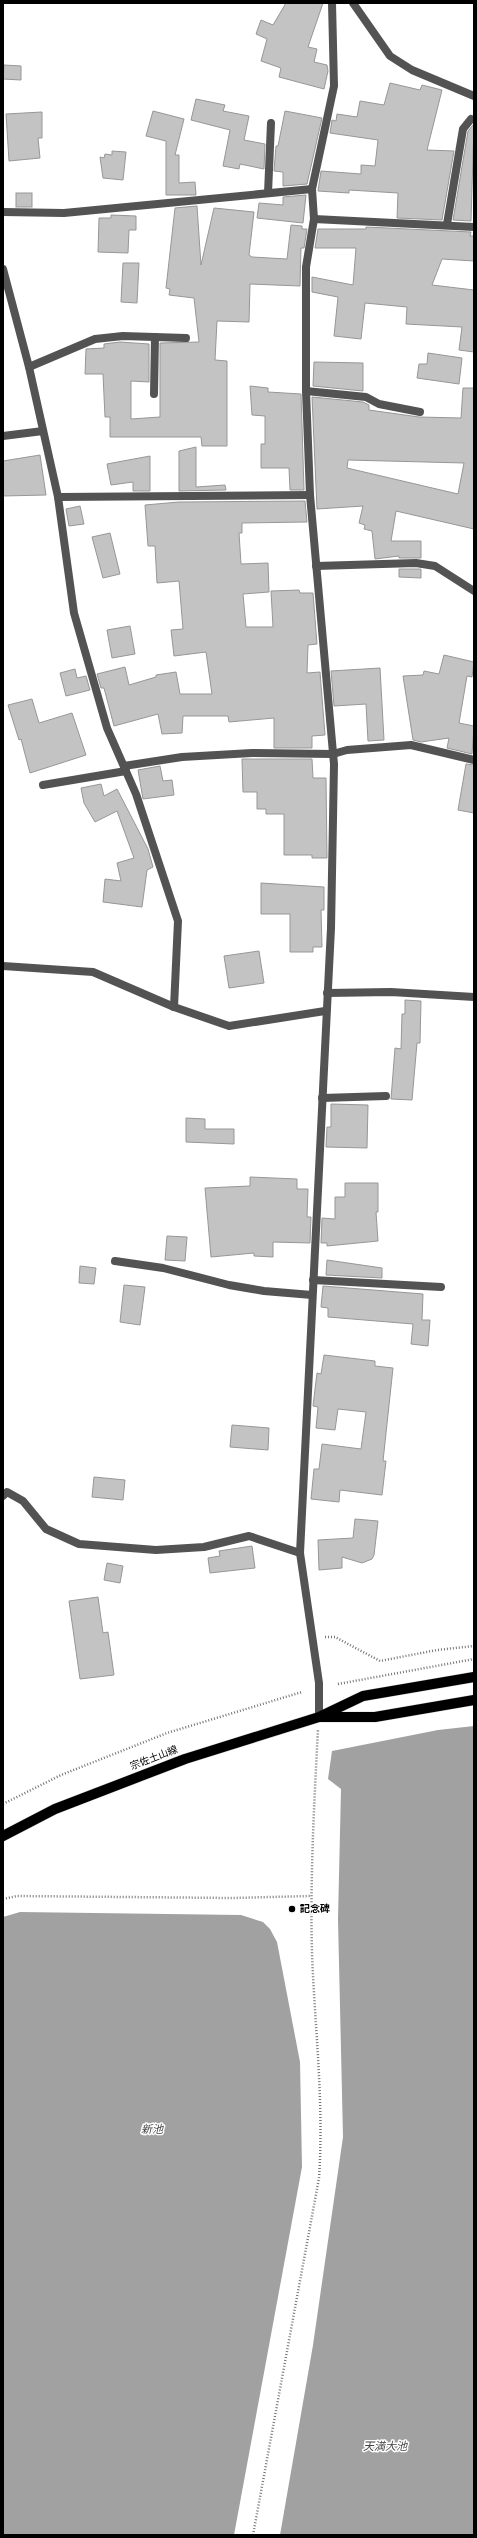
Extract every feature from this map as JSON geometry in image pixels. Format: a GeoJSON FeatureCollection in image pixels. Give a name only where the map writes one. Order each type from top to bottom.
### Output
{"type":"FeatureCollection","features":[{"type":"Feature","properties":{"kind":"main road","name":"宗佐土山線"},"geometry":{"type":"LineString","coordinates":[[3,1836],[55,1810],[185,1759],[319,1717],[363,1696],[474,1677]]}},
{"type":"Feature","properties":{"kind":"main road","name":"宗佐土山線"},"geometry":{"type":"LineString","coordinates":[[319,1717],[375,1717],[474,1700]]}},
{"type":"Feature","properties":{"kind":"street"},"geometry":{"type":"LineString","coordinates":[[319,1717],[319,1683],[300,1553],[331,928],[333,754],[310,495],[306,391],[306,267],[314,219],[312,189],[334,86],[332,3]]}},
{"type":"Feature","properties":{"kind":"street"},"geometry":{"type":"LineString","coordinates":[[353,3],[390,56],[412,70],[474,96]]}},
{"type":"Feature","properties":{"kind":"street"},"geometry":{"type":"LineString","coordinates":[[447,224],[463,129],[471,119]]}},
{"type":"Feature","properties":{"kind":"street"},"geometry":{"type":"LineString","coordinates":[[268,193],[271,123]]}},
{"type":"Feature","properties":{"kind":"street"},"geometry":{"type":"LineString","coordinates":[[3,212],[64,213],[312,189]]}},
{"type":"Feature","properties":{"kind":"street"},"geometry":{"type":"LineString","coordinates":[[314,219],[447,224],[474,227]]}},
{"type":"Feature","properties":{"kind":"street"},"geometry":{"type":"LineString","coordinates":[[3,269],[29,367],[58,497],[74,613],[107,728],[136,794],[178,921],[174,1007]]}},
{"type":"Feature","properties":{"kind":"street"},"geometry":{"type":"LineString","coordinates":[[29,367],[95,339],[123,336],[186,338]]}},
{"type":"Feature","properties":{"kind":"street"},"geometry":{"type":"LineString","coordinates":[[154,394],[155,337]]}},
{"type":"Feature","properties":{"kind":"street"},"geometry":{"type":"LineString","coordinates":[[306,391],[366,397],[379,404],[420,412]]}},
{"type":"Feature","properties":{"kind":"street"},"geometry":{"type":"LineString","coordinates":[[3,436],[43,431]]}},
{"type":"Feature","properties":{"kind":"street"},"geometry":{"type":"LineString","coordinates":[[58,497],[310,495]]}},
{"type":"Feature","properties":{"kind":"street"},"geometry":{"type":"LineString","coordinates":[[316,566],[416,563],[435,566],[474,591]]}},
{"type":"Feature","properties":{"kind":"street"},"geometry":{"type":"LineString","coordinates":[[43,785],[190,756],[252,753],[333,754],[347,750],[411,746],[474,760]]}},
{"type":"Feature","properties":{"kind":"street"},"geometry":{"type":"LineString","coordinates":[[3,966],[93,972],[174,1007],[229,1026],[326,1011]]}},
{"type":"Feature","properties":{"kind":"street"},"geometry":{"type":"LineString","coordinates":[[327,994],[391,992],[474,996]]}},
{"type":"Feature","properties":{"kind":"street"},"geometry":{"type":"LineString","coordinates":[[322,1098],[386,1096]]}},
{"type":"Feature","properties":{"kind":"street"},"geometry":{"type":"LineString","coordinates":[[115,1261],[163,1268],[257,1290],[312,1295]]}},
{"type":"Feature","properties":{"kind":"street"},"geometry":{"type":"LineString","coordinates":[[313,1280],[441,1287]]}},
{"type":"Feature","properties":{"kind":"street"},"geometry":{"type":"LineString","coordinates":[[3,1496],[7,1492],[23,1501],[46,1529],[79,1544],[156,1550],[204,1547],[249,1536],[300,1553]]}},
{"type":"Feature","properties":{"kind":"path"},"geometry":{"type":"LineString","coordinates":[[313,1638],[335,1637],[380,1662],[437,1650],[474,1646]]}},
{"type":"Feature","properties":{"kind":"path"},"geometry":{"type":"LineString","coordinates":[[338,1684],[474,1659]]}},
{"type":"Feature","properties":{"kind":"path"},"geometry":{"type":"LineString","coordinates":[[3,1804],[61,1775],[167,1733],[302,1692]]}},
{"type":"Feature","properties":{"kind":"path"},"geometry":{"type":"LineString","coordinates":[[253,2535],[319,2178],[322,2121],[311,1896],[319,1717]]}},
{"type":"Feature","properties":{"kind":"path"},"geometry":{"type":"LineString","coordinates":[[3,1899],[17,1896],[232,1898],[311,1896]]}},
{"type":"Feature","properties":{"kind":"water","name":"天満大池"},"geometry":{"type":"Polygon","coordinates":[[[474,1726],[474,2535],[280,2535],[313,2345],[343,2137],[338,1919],[341,1789],[328,1779],[332,1751],[438,1730],[474,1726]]]}},
{"type":"Feature","properties":{"kind":"water","name":"新池"},"geometry":{"type":"Polygon","coordinates":[[[20,1912],[241,1915],[263,1922],[270,1929],[277,1942],[300,2062],[302,2167],[234,2535],[3,2535],[3,1917],[20,1912]]]}},
{"type":"Feature","properties":{"kind":"building"},"geometry":{"type":"Polygon","coordinates":[[[286,3],[323,3],[308,47],[317,49],[314,62],[327,65],[328,71],[324,89],[279,77],[281,68],[261,61],[267,39],[256,34],[261,20],[273,25],[286,3]]]}},
{"type":"Feature","properties":{"kind":"building"},"geometry":{"type":"Polygon","coordinates":[[[4,65],[21,66],[21,80],[3,79],[4,65]]]}},
{"type":"Feature","properties":{"kind":"building"},"geometry":{"type":"Polygon","coordinates":[[[390,83],[420,90],[422,85],[442,90],[427,150],[454,151],[442,220],[397,218],[398,193],[349,190],[349,193],[318,191],[321,171],[361,174],[361,165],[375,166],[378,140],[330,133],[332,120],[336,121],[337,114],[357,117],[360,101],[384,105],[390,83]]]}},
{"type":"Feature","properties":{"kind":"building"},"geometry":{"type":"Polygon","coordinates":[[[196,99],[225,105],[223,111],[249,116],[244,140],[265,144],[264,169],[240,164],[239,169],[223,166],[230,130],[191,120],[196,99]]]}},
{"type":"Feature","properties":{"kind":"building"},"geometry":{"type":"Polygon","coordinates":[[[153,111],[184,119],[175,155],[179,155],[179,183],[195,182],[196,195],[166,195],[166,141],[146,136],[153,111]]]}},
{"type":"Feature","properties":{"kind":"building"},"geometry":{"type":"Polygon","coordinates":[[[285,111],[322,118],[307,184],[283,186],[283,172],[274,171],[276,146],[278,146],[285,111]]]}},
{"type":"Feature","properties":{"kind":"building"},"geometry":{"type":"Polygon","coordinates":[[[42,112],[42,138],[38,138],[40,158],[9,161],[6,114],[42,112]]]}},
{"type":"Feature","properties":{"kind":"building"},"geometry":{"type":"Polygon","coordinates":[[[474,124],[471,221],[453,220],[468,131],[474,124]]]}},
{"type":"Feature","properties":{"kind":"building"},"geometry":{"type":"Polygon","coordinates":[[[112,151],[126,152],[123,180],[103,178],[100,157],[104,158],[105,154],[112,155],[112,151]]]}},
{"type":"Feature","properties":{"kind":"building"},"geometry":{"type":"Polygon","coordinates":[[[16,193],[32,193],[32,207],[16,207],[16,193]]]}},
{"type":"Feature","properties":{"kind":"building"},"geometry":{"type":"Polygon","coordinates":[[[306,195],[303,223],[257,218],[259,203],[283,205],[283,197],[306,195]]]}},
{"type":"Feature","properties":{"kind":"building"},"geometry":{"type":"Polygon","coordinates":[[[197,206],[201,265],[214,208],[254,212],[249,255],[252,257],[287,259],[291,225],[302,226],[302,229],[307,229],[304,248],[301,248],[300,286],[250,284],[249,322],[217,321],[215,360],[227,361],[227,446],[202,446],[201,437],[110,437],[110,417],[105,417],[103,374],[85,374],[86,349],[104,348],[104,344],[120,342],[149,344],[149,382],[131,381],[131,419],[160,417],[160,343],[199,342],[194,298],[169,295],[170,289],[166,288],[175,208],[197,206]]]}},
{"type":"Feature","properties":{"kind":"building"},"geometry":{"type":"Polygon","coordinates":[[[111,215],[136,216],[136,230],[129,230],[128,253],[98,252],[99,218],[111,218],[111,215]]]}},
{"type":"Feature","properties":{"kind":"building"},"geometry":{"type":"Polygon","coordinates":[[[366,227],[471,232],[470,236],[474,236],[474,261],[442,259],[432,285],[474,290],[474,352],[459,350],[462,327],[406,324],[407,307],[365,303],[361,339],[334,336],[338,297],[312,292],[312,277],[353,285],[356,248],[315,248],[318,229],[366,229],[366,227]]]}},
{"type":"Feature","properties":{"kind":"building"},"geometry":{"type":"Polygon","coordinates":[[[123,263],[139,263],[137,303],[121,302],[123,263]]]}},
{"type":"Feature","properties":{"kind":"building"},"geometry":{"type":"Polygon","coordinates":[[[428,353],[462,358],[459,384],[417,378],[419,364],[427,364],[428,353]]]}},
{"type":"Feature","properties":{"kind":"building"},"geometry":{"type":"Polygon","coordinates":[[[314,362],[363,363],[363,391],[313,386],[314,362]]]}},
{"type":"Feature","properties":{"kind":"building"},"geometry":{"type":"Polygon","coordinates":[[[250,386],[268,388],[268,392],[301,394],[304,490],[290,490],[289,468],[261,468],[261,444],[265,444],[265,416],[252,415],[250,386]]]}},
{"type":"Feature","properties":{"kind":"building"},"geometry":{"type":"Polygon","coordinates":[[[463,388],[474,388],[474,529],[396,511],[391,541],[421,541],[421,558],[399,558],[399,556],[375,559],[372,531],[364,529],[365,525],[359,523],[363,506],[317,509],[312,397],[363,402],[369,405],[369,410],[419,417],[461,418],[463,388]],[[348,460],[347,468],[458,494],[464,463],[348,460]]]}},
{"type":"Feature","properties":{"kind":"building"},"geometry":{"type":"Polygon","coordinates":[[[196,447],[196,487],[225,485],[226,490],[179,491],[179,451],[196,447]]]}},
{"type":"Feature","properties":{"kind":"building"},"geometry":{"type":"Polygon","coordinates":[[[40,455],[46,495],[3,496],[3,461],[40,455]]]}},
{"type":"Feature","properties":{"kind":"building"},"geometry":{"type":"Polygon","coordinates":[[[150,456],[150,491],[133,491],[133,482],[111,485],[107,464],[150,456]]]}},
{"type":"Feature","properties":{"kind":"building"},"geometry":{"type":"Polygon","coordinates":[[[305,501],[307,522],[242,523],[242,533],[239,533],[241,564],[268,563],[269,592],[243,594],[246,627],[273,627],[271,591],[299,590],[300,593],[313,593],[317,644],[308,645],[307,673],[320,672],[325,735],[312,736],[312,748],[274,748],[274,718],[229,722],[228,716],[183,716],[182,733],[162,734],[158,714],[114,726],[104,688],[101,688],[97,674],[125,667],[129,685],[156,677],[156,675],[176,672],[180,694],[212,694],[206,652],[174,656],[171,630],[183,629],[179,581],[157,583],[155,546],[148,546],[145,505],[179,502],[305,501]]]}},
{"type":"Feature","properties":{"kind":"building"},"geometry":{"type":"Polygon","coordinates":[[[80,506],[84,524],[69,526],[66,509],[80,506]]]}},
{"type":"Feature","properties":{"kind":"building"},"geometry":{"type":"Polygon","coordinates":[[[110,533],[120,574],[103,578],[92,537],[110,533]]]}},
{"type":"Feature","properties":{"kind":"building"},"geometry":{"type":"Polygon","coordinates":[[[399,569],[421,569],[421,578],[399,577],[399,569]]]}},
{"type":"Feature","properties":{"kind":"building"},"geometry":{"type":"Polygon","coordinates":[[[130,626],[135,654],[112,658],[107,630],[130,626]]]}},
{"type":"Feature","properties":{"kind":"building"},"geometry":{"type":"Polygon","coordinates":[[[444,655],[474,662],[472,677],[467,676],[459,723],[474,726],[472,754],[447,748],[449,738],[421,742],[413,740],[403,676],[423,675],[424,671],[439,674],[444,655]]]}},
{"type":"Feature","properties":{"kind":"building"},"geometry":{"type":"Polygon","coordinates":[[[380,668],[384,740],[368,741],[366,704],[334,706],[331,671],[380,668]]]}},
{"type":"Feature","properties":{"kind":"building"},"geometry":{"type":"Polygon","coordinates":[[[75,669],[77,678],[86,676],[90,690],[66,696],[60,673],[75,669]]]}},
{"type":"Feature","properties":{"kind":"building"},"geometry":{"type":"Polygon","coordinates":[[[32,699],[39,723],[72,713],[86,755],[30,773],[21,739],[19,740],[8,705],[32,699]]]}},
{"type":"Feature","properties":{"kind":"building"},"geometry":{"type":"Polygon","coordinates":[[[242,759],[312,759],[313,778],[326,778],[327,858],[312,858],[312,855],[284,855],[284,814],[266,814],[266,809],[257,809],[257,792],[243,792],[242,759]]]}},
{"type":"Feature","properties":{"kind":"building"},"geometry":{"type":"Polygon","coordinates":[[[466,764],[474,765],[474,813],[458,810],[466,764]]]}},
{"type":"Feature","properties":{"kind":"building"},"geometry":{"type":"Polygon","coordinates":[[[160,766],[163,781],[172,780],[174,795],[143,799],[138,770],[160,766]]]}},
{"type":"Feature","properties":{"kind":"building"},"geometry":{"type":"Polygon","coordinates":[[[101,784],[104,796],[117,789],[148,849],[153,867],[147,870],[142,907],[103,902],[105,879],[121,881],[117,863],[134,858],[117,811],[95,822],[84,803],[81,788],[101,784]]]}},
{"type":"Feature","properties":{"kind":"building"},"geometry":{"type":"Polygon","coordinates":[[[261,883],[324,887],[324,910],[321,910],[322,947],[313,947],[313,952],[290,952],[290,914],[261,914],[261,883]]]}},
{"type":"Feature","properties":{"kind":"building"},"geometry":{"type":"Polygon","coordinates":[[[259,951],[264,983],[229,988],[224,956],[259,951]]]}},
{"type":"Feature","properties":{"kind":"building"},"geometry":{"type":"Polygon","coordinates":[[[405,1000],[421,1001],[420,1043],[417,1043],[412,1100],[391,1099],[395,1048],[401,1049],[402,1014],[405,1014],[405,1000]]]}},
{"type":"Feature","properties":{"kind":"building"},"geometry":{"type":"Polygon","coordinates":[[[331,1104],[368,1105],[367,1148],[326,1147],[327,1127],[331,1127],[331,1104]]]}},
{"type":"Feature","properties":{"kind":"building"},"geometry":{"type":"Polygon","coordinates":[[[186,1118],[205,1119],[205,1129],[234,1129],[234,1144],[186,1142],[186,1118]]]}},
{"type":"Feature","properties":{"kind":"building"},"geometry":{"type":"Polygon","coordinates":[[[250,1177],[297,1179],[297,1189],[308,1189],[307,1217],[311,1217],[310,1243],[273,1242],[273,1257],[254,1256],[254,1253],[211,1257],[205,1188],[250,1186],[250,1177]]]}},
{"type":"Feature","properties":{"kind":"building"},"geometry":{"type":"Polygon","coordinates":[[[345,1183],[378,1183],[378,1212],[376,1212],[378,1241],[327,1246],[327,1243],[321,1243],[322,1218],[335,1219],[335,1197],[345,1197],[345,1183]]]}},
{"type":"Feature","properties":{"kind":"building"},"geometry":{"type":"Polygon","coordinates":[[[167,1236],[187,1237],[185,1261],[165,1260],[167,1236]]]}},
{"type":"Feature","properties":{"kind":"building"},"geometry":{"type":"Polygon","coordinates":[[[327,1260],[382,1268],[382,1278],[326,1275],[327,1260]]]}},
{"type":"Feature","properties":{"kind":"building"},"geometry":{"type":"Polygon","coordinates":[[[80,1266],[96,1268],[94,1284],[79,1283],[80,1266]]]}},
{"type":"Feature","properties":{"kind":"building"},"geometry":{"type":"Polygon","coordinates":[[[124,1285],[145,1287],[140,1325],[120,1322],[124,1285]]]}},
{"type":"Feature","properties":{"kind":"building"},"geometry":{"type":"Polygon","coordinates":[[[323,1286],[423,1294],[422,1320],[430,1320],[428,1346],[411,1344],[413,1324],[328,1317],[328,1308],[321,1307],[323,1286]]]}},
{"type":"Feature","properties":{"kind":"building"},"geometry":{"type":"Polygon","coordinates":[[[324,1355],[375,1361],[375,1366],[393,1368],[383,1461],[386,1461],[382,1495],[340,1490],[339,1502],[311,1499],[314,1469],[319,1469],[322,1444],[361,1449],[366,1412],[338,1409],[335,1430],[316,1428],[318,1407],[313,1406],[317,1373],[321,1374],[324,1355]]]}},
{"type":"Feature","properties":{"kind":"building"},"geometry":{"type":"Polygon","coordinates":[[[232,1425],[269,1428],[268,1450],[230,1447],[232,1425]]]}},
{"type":"Feature","properties":{"kind":"building"},"geometry":{"type":"Polygon","coordinates":[[[94,1477],[125,1480],[123,1500],[92,1497],[94,1477]]]}},
{"type":"Feature","properties":{"kind":"building"},"geometry":{"type":"Polygon","coordinates":[[[355,1519],[378,1521],[374,1555],[372,1559],[362,1563],[342,1557],[342,1568],[319,1570],[318,1540],[353,1538],[355,1519]]]}},
{"type":"Feature","properties":{"kind":"building"},"geometry":{"type":"Polygon","coordinates":[[[252,1546],[255,1568],[210,1573],[208,1558],[220,1556],[219,1551],[252,1546]]]}},
{"type":"Feature","properties":{"kind":"building"},"geometry":{"type":"Polygon","coordinates":[[[107,1563],[123,1566],[120,1583],[104,1580],[107,1563]]]}},
{"type":"Feature","properties":{"kind":"building"},"geometry":{"type":"Polygon","coordinates":[[[98,1597],[103,1633],[108,1632],[114,1675],[80,1679],[69,1601],[98,1597]]]}},
{"type":"Feature","properties":{"kind":"place","name":"記念碑"},"geometry":{"type":"Point","coordinates":[292,1909]}}]}
